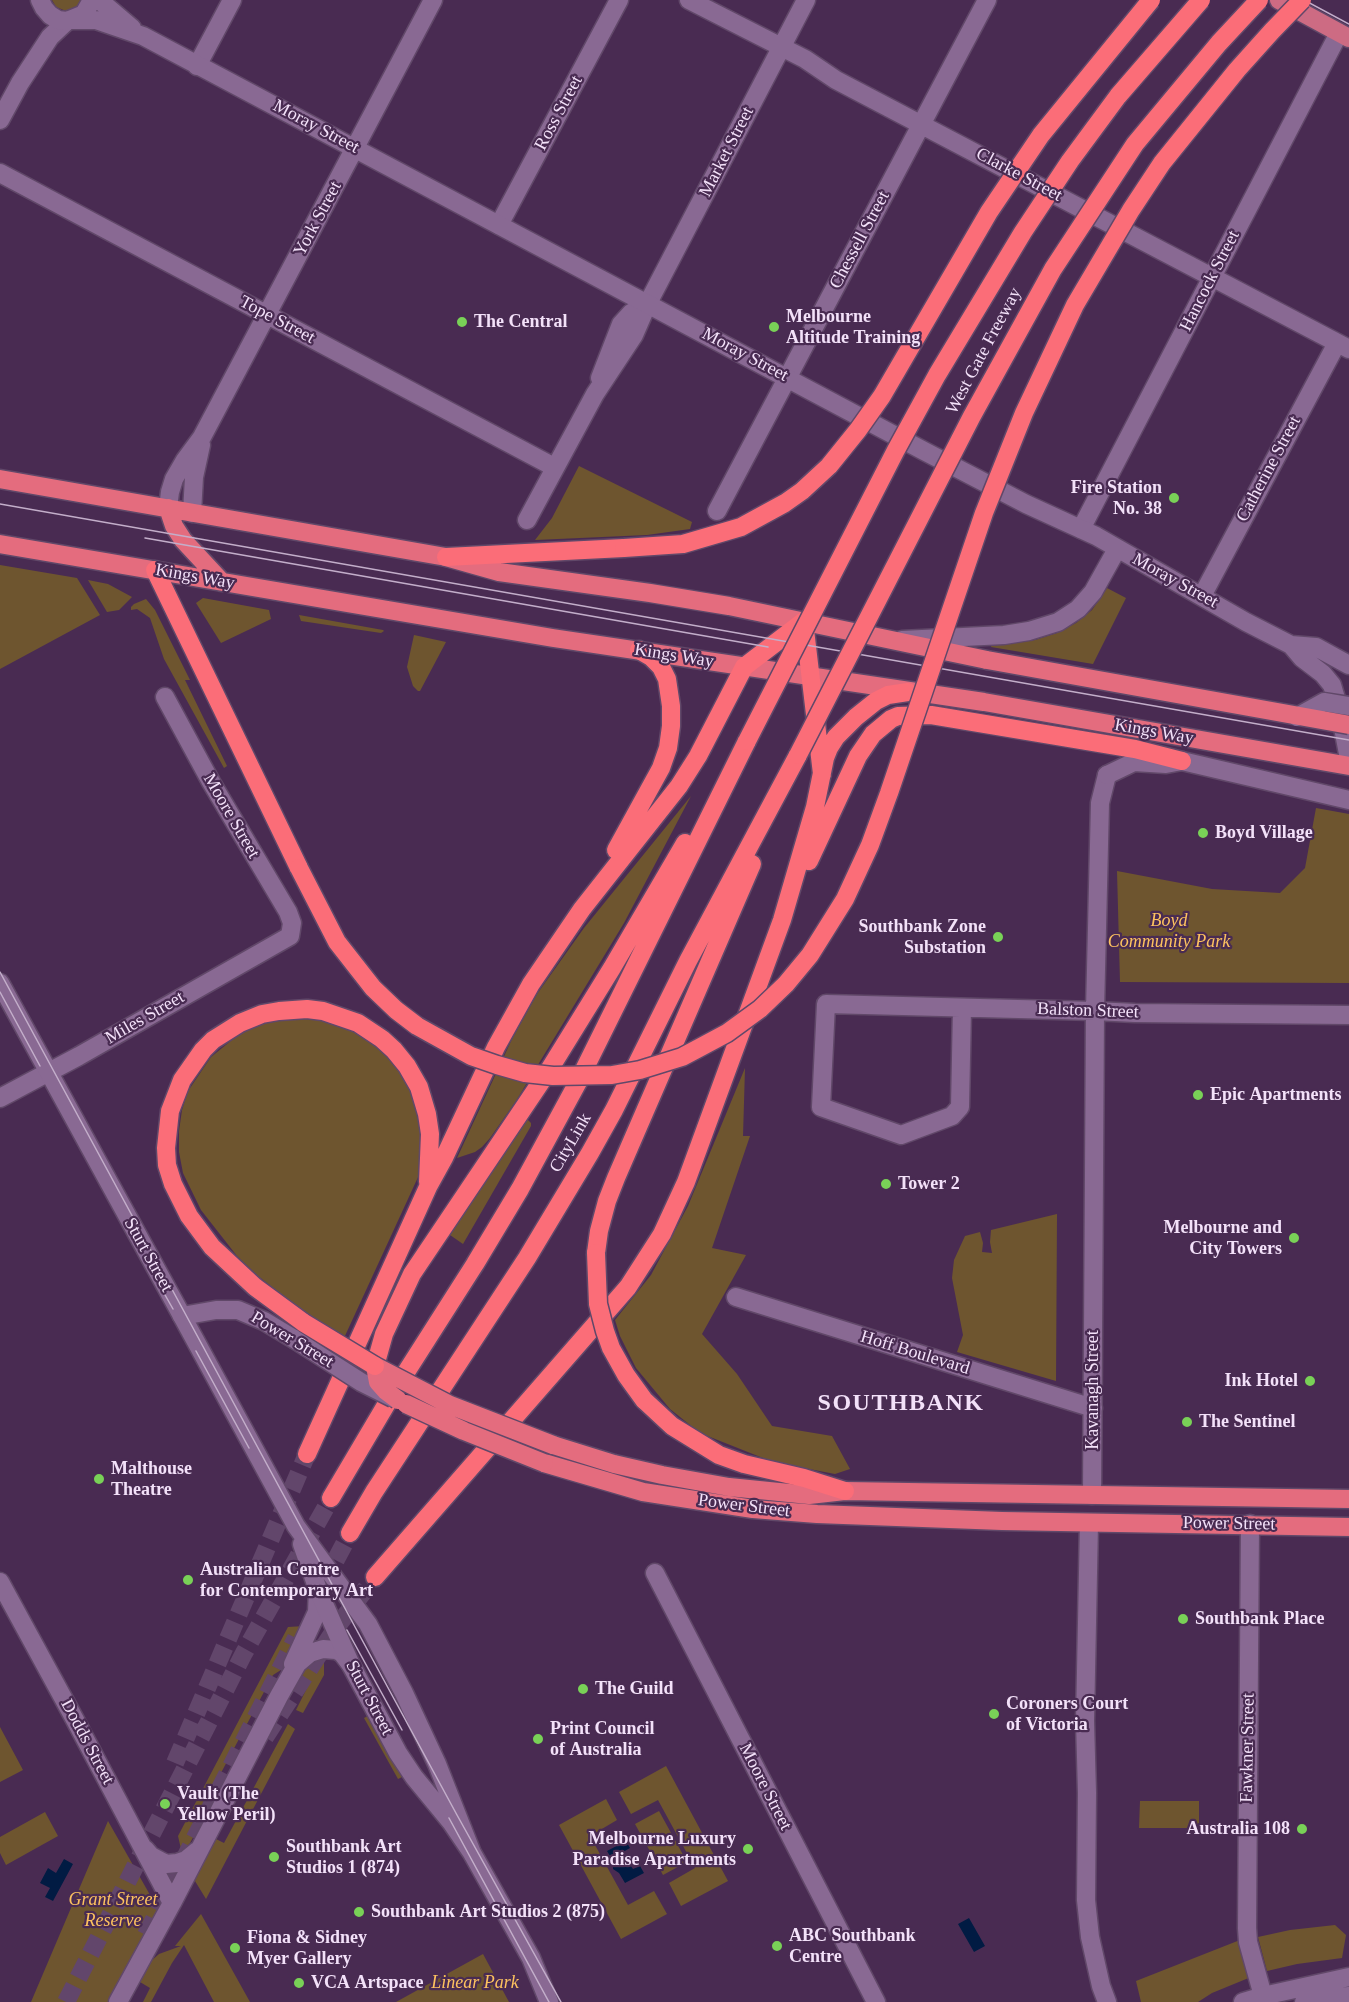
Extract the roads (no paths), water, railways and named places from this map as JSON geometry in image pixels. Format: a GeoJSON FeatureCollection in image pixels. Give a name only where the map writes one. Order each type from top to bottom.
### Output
{"type":"FeatureCollection","features":[{"type":"Feature","properties":{"kind":"highway"},"geometry":{"type":"LineString","coordinates":[[446,557],[682,544],[741,527],[802,491],[829,466],[882,396],[990,212],[1041,135],[1151,0]]}},
{"type":"Feature","properties":{"kind":"highway","name":"West Gate Freeway"},"geometry":{"type":"LineString","coordinates":[[747,741],[896,450],[937,375],[1016,242],[1070,161],[1118,96],[1201,0]]}},
{"type":"Feature","properties":{"kind":"highway","name":"West Gate Freeway"},"geometry":{"type":"LineString","coordinates":[[798,755],[972,416],[1053,269],[1134,144],[1219,43],[1259,0]]}},
{"type":"Feature","properties":{"kind":"highway"},"geometry":{"type":"LineString","coordinates":[[155,570],[337,942],[373,988],[396,1010],[417,1026],[471,1056],[525,1073],[553,1076],[612,1075],[640,1070],[682,1057],[727,1033],[760,1009],[786,984],[810,955],[844,899],[865,855],[889,793],[984,513],[1028,403],[1075,306],[1131,210],[1162,163],[1237,70],[1302,0]]}},
{"type":"Feature","properties":{"kind":"highway"},"geometry":{"type":"LineString","coordinates":[[0,479],[446,557],[499,572],[651,593],[804,621],[987,660],[1349,725]]}},
{"type":"Feature","properties":{"kind":"highway"},"geometry":{"type":"LineString","coordinates":[[168,508],[174,526],[183,540],[222,582]]}},
{"type":"Feature","properties":{"kind":"highway","name":"Kings Way"},"geometry":{"type":"LineString","coordinates":[[0,544],[532,634],[812,678],[984,702],[1349,766]]}},
{"type":"Feature","properties":{"kind":"highway"},"geometry":{"type":"LineString","coordinates":[[307,1454],[428,1186],[514,1013],[549,956],[582,909],[684,779],[729,699],[744,667],[804,621]]}},
{"type":"Feature","properties":{"kind":"highway"},"geometry":{"type":"LineString","coordinates":[[804,621],[822,774]]}},
{"type":"Feature","properties":{"kind":"highway"},"geometry":{"type":"LineString","coordinates":[[582,909],[651,789],[668,748],[671,706],[667,679],[661,667],[639,650]]}},
{"type":"Feature","properties":{"kind":"highway"},"geometry":{"type":"LineString","coordinates":[[375,1577],[628,1287],[647,1259],[662,1234],[686,1182],[782,920],[815,807],[829,748],[856,717],[876,701],[888,695],[908,692]]}},
{"type":"Feature","properties":{"kind":"highway"},"geometry":{"type":"LineString","coordinates":[[782,920],[858,756],[873,734],[898,716],[931,715],[1135,749],[1182,761]]}},
{"type":"Feature","properties":{"kind":"highway"},"geometry":{"type":"LineString","coordinates":[[398,1400],[378,1382],[375,1366],[387,1326],[412,1274],[549,1070],[747,741]]}},
{"type":"Feature","properties":{"kind":"highway","name":"CityLink"},"geometry":{"type":"LineString","coordinates":[[330,1498],[514,1198],[578,1082],[747,741]]}},
{"type":"Feature","properties":{"kind":"highway"},"geometry":{"type":"LineString","coordinates":[[798,755],[606,1201],[596,1253],[598,1304],[611,1348],[626,1375],[644,1400],[672,1426],[719,1455],[754,1467],[804,1478],[844,1491]]}},
{"type":"Feature","properties":{"kind":"highway","name":"CityLink"},"geometry":{"type":"LineString","coordinates":[[350,1533],[374,1492],[527,1258],[614,1110],[688,961],[798,755]]}},
{"type":"Feature","properties":{"kind":"highway"},"geometry":{"type":"LineString","coordinates":[[375,1366],[304,1323],[255,1287],[212,1246],[189,1216],[173,1184],[167,1165],[166,1148],[170,1111],[182,1080],[203,1050],[227,1030],[262,1014],[307,1009],[323,1011],[349,1019],[382,1039],[400,1058],[419,1087],[430,1134],[428,1186]]}},
{"type":"Feature","properties":{"kind":"highway","name":"Power Street"},"geometry":{"type":"LineString","coordinates":[[375,1366],[450,1405],[553,1445],[643,1471],[729,1487],[808,1495],[844,1491],[1349,1499]]}},
{"type":"Feature","properties":{"kind":"highway","name":"Power Street"},"geometry":{"type":"LineString","coordinates":[[398,1400],[464,1431],[544,1463],[643,1492],[753,1509],[817,1514],[1349,1527]]}},
{"type":"Feature","properties":{"kind":"highway","name":"Kavanagh Street"},"geometry":{"type":"LineString","coordinates":[[1089,1522],[1092,1495]]}},
{"type":"Feature","properties":{"kind":"highway","name":"Fawkner Street"},"geometry":{"type":"LineString","coordinates":[[1250,1498],[1250,1524]]}},
{"type":"Feature","properties":{"kind":"main road"},"geometry":{"type":"LineString","coordinates":[[1280,0],[1344,36]]}},
{"type":"Feature","properties":{"kind":"street"},"geometry":{"type":"LineString","coordinates":[[0,120],[20,83],[53,33],[69,21],[84,14],[92,0]]}},
{"type":"Feature","properties":{"kind":"street","name":"Moray Street"},"geometry":{"type":"LineString","coordinates":[[99,0],[143,36],[197,66],[1026,504],[1081,529],[1291,645],[1316,647],[1349,665]]}},
{"type":"Feature","properties":{"kind":"street"},"geometry":{"type":"LineString","coordinates":[[197,66],[232,0]]}},
{"type":"Feature","properties":{"kind":"street","name":"York Street"},"geometry":{"type":"LineString","coordinates":[[168,508],[174,479],[202,437],[433,0]]}},
{"type":"Feature","properties":{"kind":"street","name":"Ross Street"},"geometry":{"type":"LineString","coordinates":[[499,225],[619,0]]}},
{"type":"Feature","properties":{"kind":"street","name":"Clarke Street"},"geometry":{"type":"LineString","coordinates":[[689,0],[781,46],[836,80],[1343,346]]}},
{"type":"Feature","properties":{"kind":"street","name":"Market Street"},"geometry":{"type":"LineString","coordinates":[[527,520],[595,394],[621,324],[631,313],[648,303],[806,0]]}},
{"type":"Feature","properties":{"kind":"street","name":"Chessell Street"},"geometry":{"type":"LineString","coordinates":[[717,511],[987,0]]}},
{"type":"Feature","properties":{"kind":"street"},"geometry":{"type":"LineString","coordinates":[[41,1],[50,15],[69,21]]}},
{"type":"Feature","properties":{"kind":"street"},"geometry":{"type":"LineString","coordinates":[[20,83],[42,28],[44,16],[41,1]]}},
{"type":"Feature","properties":{"kind":"street","name":"Moray Street"},"geometry":{"type":"LineString","coordinates":[[69,21],[96,20],[143,36]]}},
{"type":"Feature","properties":{"kind":"street","name":"Hancock Street"},"geometry":{"type":"LineString","coordinates":[[1081,529],[1212,276],[1344,36]]}},
{"type":"Feature","properties":{"kind":"street","name":"Tope Street"},"geometry":{"type":"LineString","coordinates":[[0,173],[554,467]]}},
{"type":"Feature","properties":{"kind":"street","name":"Catherine Street"},"geometry":{"type":"LineString","coordinates":[[1202,596],[1343,346]]}},
{"type":"Feature","properties":{"kind":"street","name":"York Street"},"geometry":{"type":"LineString","coordinates":[[192,513],[194,477],[202,437]]}},
{"type":"Feature","properties":{"kind":"street"},"geometry":{"type":"LineString","coordinates":[[895,640],[1004,635],[1029,632],[1052,624],[1067,616],[1084,602],[1117,549]]}},
{"type":"Feature","properties":{"kind":"street"},"geometry":{"type":"LineString","coordinates":[[1291,645],[1302,658],[1323,674],[1332,686],[1340,712],[1349,759]]}},
{"type":"Feature","properties":{"kind":"street","name":"Moore Street"},"geometry":{"type":"LineString","coordinates":[[165,697],[211,782],[288,912],[292,923],[290,936]]}},
{"type":"Feature","properties":{"kind":"street"},"geometry":{"type":"LineString","coordinates":[[1297,717],[1324,702],[1349,706]]}},
{"type":"Feature","properties":{"kind":"street","name":"Kings Way"},"geometry":{"type":"LineString","coordinates":[[1107,775],[1134,762],[1166,764],[1182,761],[1349,800]]}},
{"type":"Feature","properties":{"kind":"street","name":"Kavanagh Street"},"geometry":{"type":"LineString","coordinates":[[1092,1495],[1095,1011],[1100,803],[1107,775]]}},
{"type":"Feature","properties":{"kind":"street","name":"Miles Street"},"geometry":{"type":"LineString","coordinates":[[0,1098],[290,936]]}},
{"type":"Feature","properties":{"kind":"street","name":"Sturt Street"},"geometry":{"type":"LineString","coordinates":[[0,983],[296,1526],[368,1624],[387,1659],[437,1764],[472,1853]]}},
{"type":"Feature","properties":{"kind":"street","name":"Balston Street"},"geometry":{"type":"LineString","coordinates":[[962,1008],[960,1107],[952,1116],[901,1135],[821,1107],[826,1004],[1135,1013],[1349,1016]]}},
{"type":"Feature","properties":{"kind":"street","name":"Hoff Boulevard"},"geometry":{"type":"LineString","coordinates":[[736,1297],[1093,1408]]}},
{"type":"Feature","properties":{"kind":"street","name":"Power Street"},"geometry":{"type":"LineString","coordinates":[[182,1316],[216,1310],[238,1310],[264,1320],[361,1382],[398,1400]]}},
{"type":"Feature","properties":{"kind":"street","name":"Kavanagh Street"},"geometry":{"type":"LineString","coordinates":[[1089,1522],[1085,1721],[1086,1900],[1090,1937],[1107,2002]]}},
{"type":"Feature","properties":{"kind":"street","name":"Fawkner Street"},"geometry":{"type":"LineString","coordinates":[[1250,1524],[1247,1928],[1248,1942],[1263,1996]]}},
{"type":"Feature","properties":{"kind":"street","name":"Sturt Street"},"geometry":{"type":"LineString","coordinates":[[296,1526],[318,1590],[351,1665],[404,1762],[472,1853],[531,1958],[549,2002]]}},
{"type":"Feature","properties":{"kind":"street","name":"Moore Street"},"geometry":{"type":"LineString","coordinates":[[655,1573],[876,2002]]}},
{"type":"Feature","properties":{"kind":"street","name":"Dodds Street"},"geometry":{"type":"LineString","coordinates":[[0,1582],[172,1904]]}},
{"type":"Feature","properties":{"kind":"street"},"geometry":{"type":"LineString","coordinates":[[279,1696],[317,1612],[318,1590]]}},
{"type":"Feature","properties":{"kind":"street"},"geometry":{"type":"LineString","coordinates":[[118,2002],[172,1904],[197,1851],[297,1664],[310,1653],[323,1649],[342,1653],[351,1665]]}},
{"type":"Feature","properties":{"kind":"street"},"geometry":{"type":"LineString","coordinates":[[139,1840],[151,1856],[166,1864],[186,1860],[197,1851]]}},
{"type":"Feature","properties":{"kind":"street","name":"Sturt Street"},"geometry":{"type":"LineString","coordinates":[[531,1958],[564,2002]]}},
{"type":"Feature","properties":{"kind":"street"},"geometry":{"type":"LineString","coordinates":[[1243,2002],[1349,1977]]}},
{"type":"Feature","properties":{"kind":"street"},"geometry":{"type":"LineString","coordinates":[[1304,2002],[1349,1996]]}},
{"type":"Feature","properties":{"kind":"water"},"geometry":{"type":"Polygon","coordinates":[[[626,1841],[630,1848],[623,1852],[627,1861],[633,1869],[640,1866],[644,1873],[625,1883],[619,1873],[613,1869],[613,1861],[607,1851],[626,1841]]]}},
{"type":"Feature","properties":{"kind":"water"},"geometry":{"type":"Polygon","coordinates":[[[64,1859],[73,1864],[53,1901],[45,1897],[50,1888],[40,1883],[48,1868],[56,1873],[64,1859]]]}},
{"type":"Feature","properties":{"kind":"water"},"geometry":{"type":"Polygon","coordinates":[[[969,1918],[985,1946],[974,1952],[958,1924],[969,1918]]]}},
{"type":"Feature","properties":{"kind":"tunnel"},"geometry":{"type":"LineString","coordinates":[[175,1763],[307,1454]]}},
{"type":"Feature","properties":{"kind":"tunnel"},"geometry":{"type":"LineString","coordinates":[[66,2002],[244,1653],[331,1498]]}},
{"type":"Feature","properties":{"kind":"tunnel"},"geometry":{"type":"LineString","coordinates":[[323,1584],[350,1533]]}},
{"type":"Feature","properties":{"kind":"tunnel"},"geometry":{"type":"LineString","coordinates":[[265,1737],[338,1625],[375,1577]]}},
{"type":"Feature","properties":{"kind":"tunnel"},"geometry":{"type":"LineString","coordinates":[[146,1935],[296,1638]]}},
{"type":"Feature","properties":{"kind":"tram line"},"geometry":{"type":"LineString","coordinates":[[1304,0],[1349,24]]}},
{"type":"Feature","properties":{"kind":"tram line"},"geometry":{"type":"LineString","coordinates":[[0,504],[1349,740]]}},
{"type":"Feature","properties":{"kind":"tram line"},"geometry":{"type":"LineString","coordinates":[[145,538],[768,647]]}},
{"type":"Feature","properties":{"kind":"tram line"},"geometry":{"type":"LineString","coordinates":[[0,972],[457,1815],[561,2002]]}},
{"type":"Feature","properties":{"kind":"tram line"},"geometry":{"type":"LineString","coordinates":[[0,992],[40,1066]]}},
{"type":"Feature","properties":{"kind":"tram line"},"geometry":{"type":"LineString","coordinates":[[152,1272],[173,1309]]}},
{"type":"Feature","properties":{"kind":"tram line"},"geometry":{"type":"LineString","coordinates":[[196,1351],[249,1448]]}},
{"type":"Feature","properties":{"kind":"tram line"},"geometry":{"type":"LineString","coordinates":[[347,1630],[402,1730]]}},
{"type":"Feature","properties":{"kind":"tram line"},"geometry":{"type":"LineString","coordinates":[[449,1818],[549,2002]]}},
{"type":"Feature","properties":{"kind":"place","name":"The Central"},"geometry":{"type":"Point","coordinates":[462,322]}},
{"type":"Feature","properties":{"kind":"place","name":"Melbourne Altitude Training"},"geometry":{"type":"Point","coordinates":[774,327]}},
{"type":"Feature","properties":{"kind":"place","name":"Fire Station No. 38"},"geometry":{"type":"Point","coordinates":[1174,498]}},
{"type":"Feature","properties":{"kind":"place","name":"Boyd Village"},"geometry":{"type":"Point","coordinates":[1203,833]}},
{"type":"Feature","properties":{"kind":"place","name":"Southbank Zone Substation"},"geometry":{"type":"Point","coordinates":[998,937]}},
{"type":"Feature","properties":{"kind":"place","name":"Epic Apartments"},"geometry":{"type":"Point","coordinates":[1198,1095]}},
{"type":"Feature","properties":{"kind":"place","name":"Tower 2"},"geometry":{"type":"Point","coordinates":[886,1184]}},
{"type":"Feature","properties":{"kind":"place","name":"Melbourne and City Towers"},"geometry":{"type":"Point","coordinates":[1294,1238]}},
{"type":"Feature","properties":{"kind":"place","name":"Ink Hotel"},"geometry":{"type":"Point","coordinates":[1310,1381]}},
{"type":"Feature","properties":{"kind":"place","name":"The Sentinel"},"geometry":{"type":"Point","coordinates":[1187,1422]}},
{"type":"Feature","properties":{"kind":"place","name":"Malthouse Theatre"},"geometry":{"type":"Point","coordinates":[99,1479]}},
{"type":"Feature","properties":{"kind":"place","name":"Australian Centre for Contemporary Art"},"geometry":{"type":"Point","coordinates":[188,1580]}},
{"type":"Feature","properties":{"kind":"place","name":"Southbank Place"},"geometry":{"type":"Point","coordinates":[1183,1619]}},
{"type":"Feature","properties":{"kind":"place","name":"The Guild"},"geometry":{"type":"Point","coordinates":[583,1689]}},
{"type":"Feature","properties":{"kind":"place","name":"Coroners Court of Victoria"},"geometry":{"type":"Point","coordinates":[994,1714]}},
{"type":"Feature","properties":{"kind":"place","name":"Print Council of Australia"},"geometry":{"type":"Point","coordinates":[538,1739]}},
{"type":"Feature","properties":{"kind":"place","name":"Vault (The Yellow Peril)"},"geometry":{"type":"Point","coordinates":[165,1804]}},
{"type":"Feature","properties":{"kind":"place","name":"Australia 108"},"geometry":{"type":"Point","coordinates":[1302,1829]}},
{"type":"Feature","properties":{"kind":"place","name":"Melbourne Luxury Paradise Apartments"},"geometry":{"type":"Point","coordinates":[748,1849]}},
{"type":"Feature","properties":{"kind":"place","name":"Southbank Art Studios 1 (874)"},"geometry":{"type":"Point","coordinates":[274,1857]}},
{"type":"Feature","properties":{"kind":"place","name":"Southbank Art Studios 2 (875)"},"geometry":{"type":"Point","coordinates":[359,1912]}},
{"type":"Feature","properties":{"kind":"place","name":"ABC Southbank Centre"},"geometry":{"type":"Point","coordinates":[777,1946]}},
{"type":"Feature","properties":{"kind":"place","name":"Fiona & Sidney Myer Gallery"},"geometry":{"type":"Point","coordinates":[235,1948]}},
{"type":"Feature","properties":{"kind":"place","name":"VCA Artspace"},"geometry":{"type":"Point","coordinates":[299,1983]}},
{"type":"Feature","properties":{"kind":"district","name":"SOUTHBANK"},"geometry":{"type":"Point","coordinates":[901,1404]}},
{"type":"Feature","properties":{"kind":"park label","name":"Boyd Community Park"},"geometry":{"type":"Point","coordinates":[1169,931]}},
{"type":"Feature","properties":{"kind":"park label","name":"Grant Street Reserve"},"geometry":{"type":"Point","coordinates":[113,1910]}},
{"type":"Feature","properties":{"kind":"park label","name":"Linear Park"},"geometry":{"type":"Point","coordinates":[475,1983]}}]}
